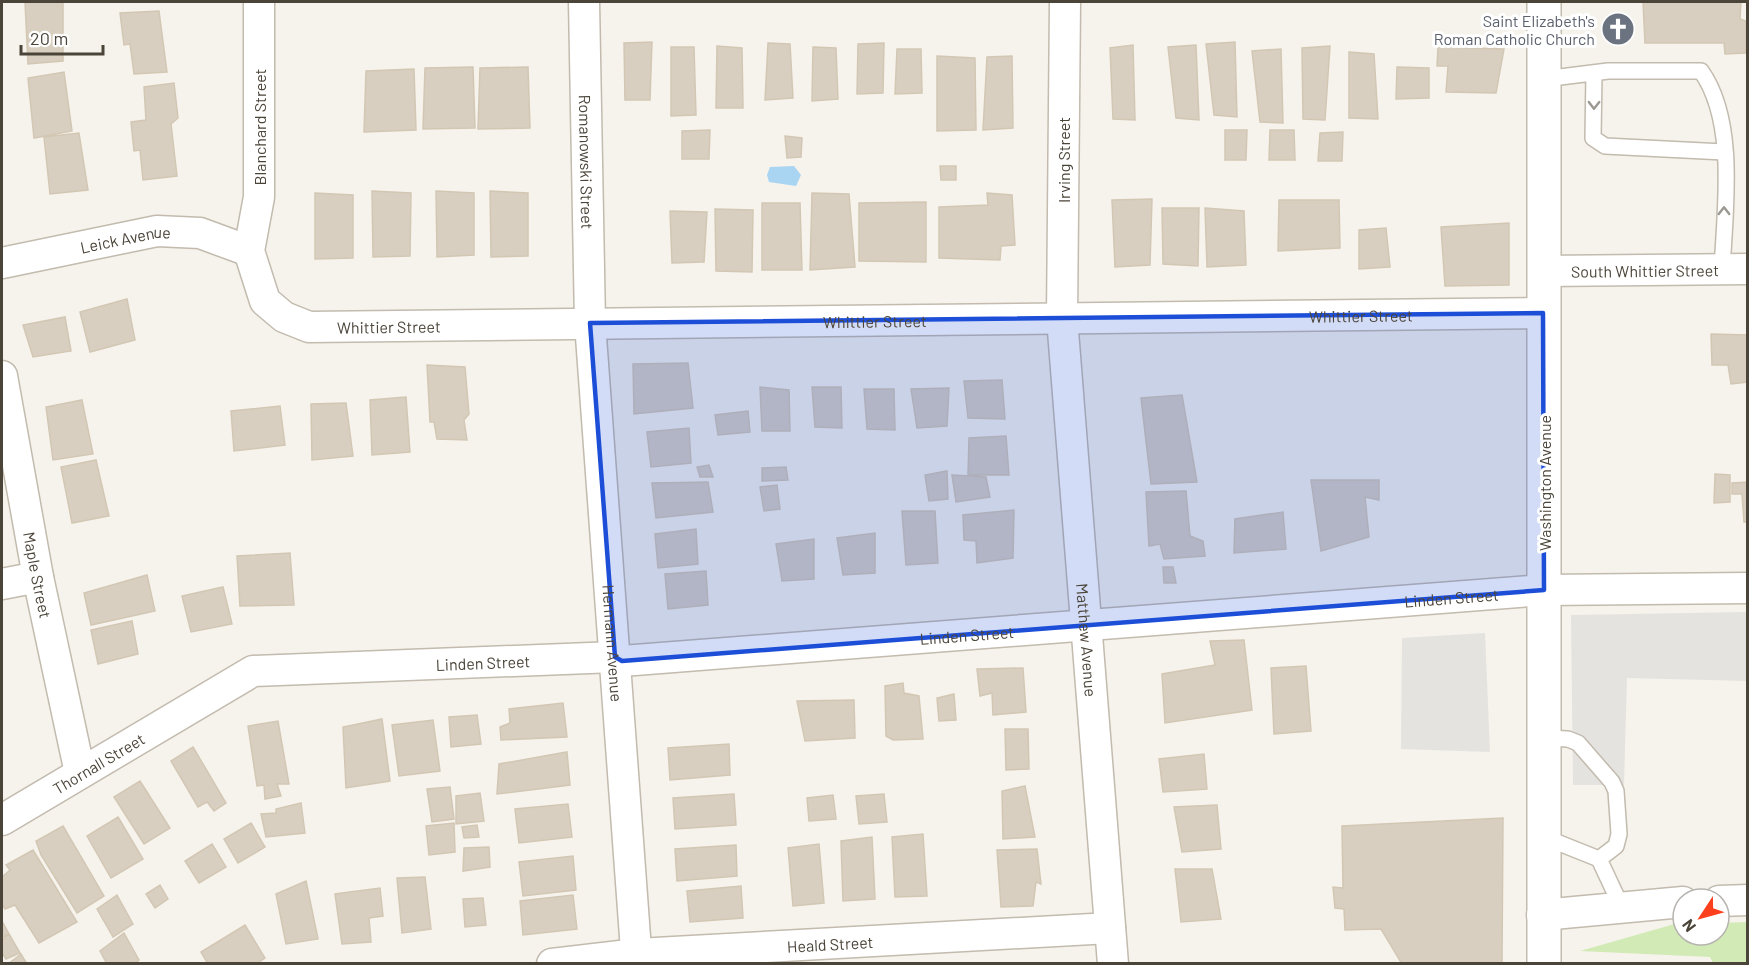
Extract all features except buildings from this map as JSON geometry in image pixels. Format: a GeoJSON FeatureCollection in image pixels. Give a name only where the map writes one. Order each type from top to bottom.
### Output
{"type":"FeatureCollection","features":[{"type":"Feature","properties":{"kind":"street","name":"Blanchard Street"},"geometry":{"type":"LineString","coordinates":[[249,251],[259,197],[259,2]]}},
{"type":"Feature","properties":{"kind":"street","name":"Romanowski Street"},"geometry":{"type":"LineString","coordinates":[[584,2],[590,322]]}},
{"type":"Feature","properties":{"kind":"street","name":"Irving Street"},"geometry":{"type":"LineString","coordinates":[[1062,318],[1065,2]]}},
{"type":"Feature","properties":{"kind":"street","name":"Washington Avenue"},"geometry":{"type":"LineString","coordinates":[[1544,2],[1544,837],[1542,915],[1544,963]]}},
{"type":"Feature","properties":{"kind":"street","name":"Leick Avenue"},"geometry":{"type":"LineString","coordinates":[[2,263],[157,231],[200,233],[249,251]]}},
{"type":"Feature","properties":{"kind":"street","name":"Whittier Street"},"geometry":{"type":"LineString","coordinates":[[249,251],[265,301],[284,317],[309,327],[590,322],[1544,313]]}},
{"type":"Feature","properties":{"kind":"street","name":"South Whittier Street"},"geometry":{"type":"LineString","coordinates":[[1543,271],[1735,269]]}},
{"type":"Feature","properties":{"kind":"street","name":"Matthew Avenue"},"geometry":{"type":"LineString","coordinates":[[1062,318],[1113,963]]}},
{"type":"Feature","properties":{"kind":"street","name":"Hermann Avenue"},"geometry":{"type":"LineString","coordinates":[[590,322],[637,958]]}},
{"type":"Feature","properties":{"kind":"street","name":"Maple Street"},"geometry":{"type":"LineString","coordinates":[[2,375],[38,577],[80,773]]}},
{"type":"Feature","properties":{"kind":"street"},"geometry":{"type":"LineString","coordinates":[[2,584],[38,577]]}},
{"type":"Feature","properties":{"kind":"street","name":"Linden Street"},"geometry":{"type":"LineString","coordinates":[[195,705],[253,671],[615,657],[622,661],[1544,591],[1748,588]]}},
{"type":"Feature","properties":{"kind":"street","name":"Thornall Street"},"geometry":{"type":"LineString","coordinates":[[2,820],[195,705]]}},
{"type":"Feature","properties":{"kind":"street"},"geometry":{"type":"LineString","coordinates":[[1731,901],[1748,900]]}},
{"type":"Feature","properties":{"kind":"street"},"geometry":{"type":"LineString","coordinates":[[1542,915],[1671,903]]}},
{"type":"Feature","properties":{"kind":"street","name":"Heald Street"},"geometry":{"type":"LineString","coordinates":[[552,963],[1110,928]]}},
{"type":"Feature","properties":{"kind":"lane"},"geometry":{"type":"LineString","coordinates":[[1544,79],[1594,73],[1701,71],[1711,85],[1719,112],[1725,152],[1735,269]]}},
{"type":"Feature","properties":{"kind":"lane"},"geometry":{"type":"LineString","coordinates":[[1594,73],[1593,138],[1605,146],[1725,152]]}},
{"type":"Feature","properties":{"kind":"lane"},"geometry":{"type":"LineString","coordinates":[[1544,738],[1568,739],[1578,743],[1612,782],[1616,791],[1619,834],[1616,846],[1599,859]]}},
{"type":"Feature","properties":{"kind":"lane"},"geometry":{"type":"LineString","coordinates":[[1544,837],[1599,859],[1622,908]]}},
{"type":"Feature","properties":{"kind":"highlighted area"},"geometry":{"type":"Polygon","coordinates":[[[1543,313],[1544,590],[622,661],[615,657],[590,323],[1543,313]]]}},
{"type":"Feature","properties":{"kind":"green space"},"geometry":{"type":"Polygon","coordinates":[[[1747,922],[1747,963],[1713,963],[1710,957],[1580,951],[1671,925],[1671,947],[1731,947],[1731,923],[1747,922]]]}},
{"type":"Feature","properties":{"kind":"shaded area"},"geometry":{"type":"Polygon","coordinates":[[[1747,612],[1747,681],[1627,678],[1624,785],[1573,785],[1571,615],[1747,612]]]}},
{"type":"Feature","properties":{"kind":"shaded area"},"geometry":{"type":"Polygon","coordinates":[[[1485,633],[1490,752],[1401,749],[1402,638],[1485,633]]]}},
{"type":"Feature","properties":{"kind":"water"},"geometry":{"type":"Polygon","coordinates":[[[794,166],[801,175],[796,186],[769,182],[767,175],[770,167],[794,166]]]}},
{"type":"Feature","properties":{"kind":"place","name":"Saint Elizabeth's Roman Catholic Church"},"geometry":{"type":"Point","coordinates":[1618,29]}}]}
